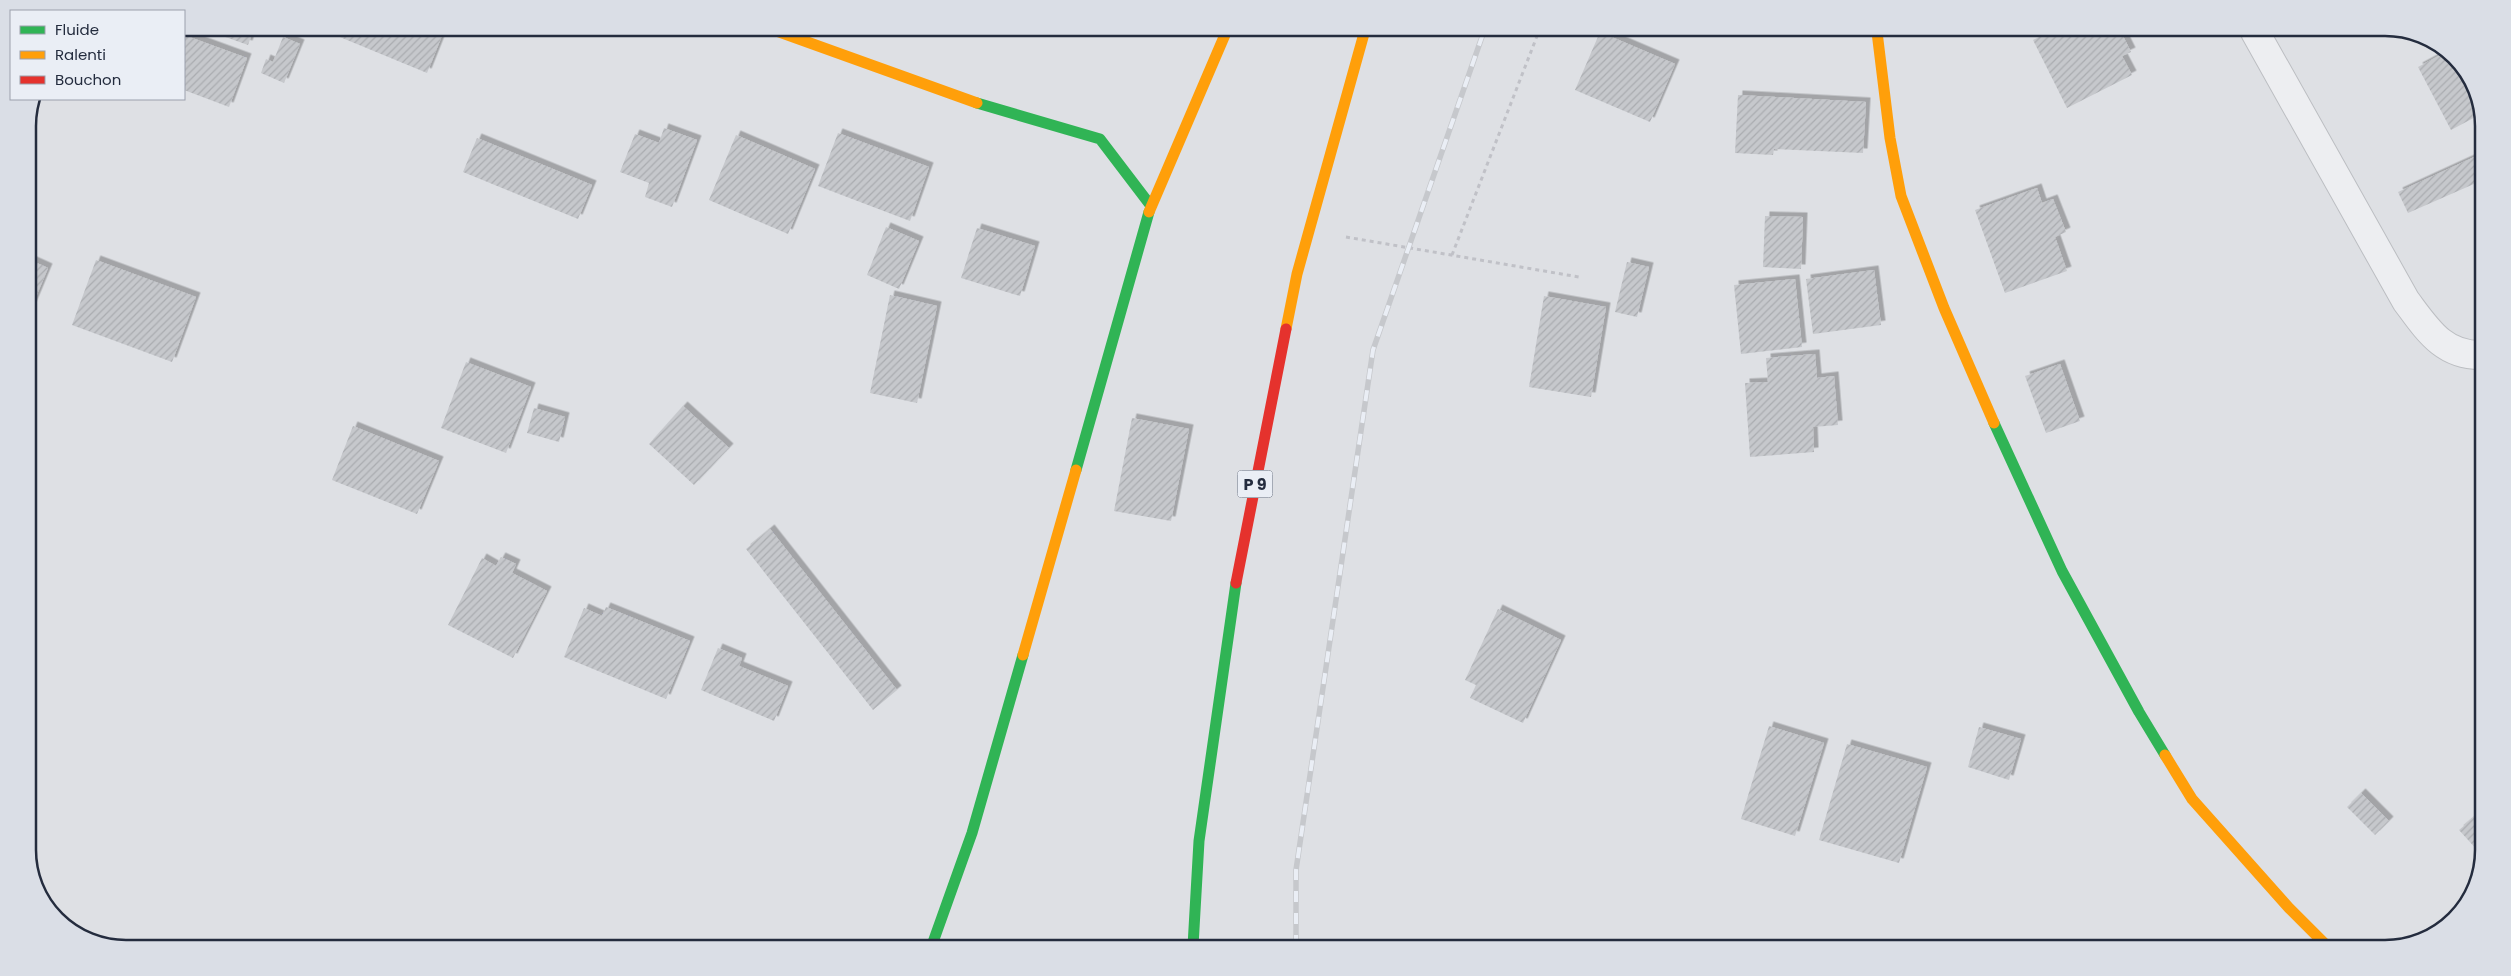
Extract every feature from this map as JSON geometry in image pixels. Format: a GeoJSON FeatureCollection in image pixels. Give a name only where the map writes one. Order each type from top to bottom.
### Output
{"type":"FeatureCollection","features":[{"type":"Feature","properties":{"kind":"street"},"geometry":{"type":"LineString","coordinates":[[789,36],[970,101],[1100,139],[1151,206]]}},
{"type":"Feature","properties":{"kind":"street"},"geometry":{"type":"LineString","coordinates":[[934,940],[972,832],[1151,206],[1225,36]]}},
{"type":"Feature","properties":{"kind":"street","name":"P 9"},"geometry":{"type":"LineString","coordinates":[[1193,940],[1199,842],[1239,566],[1296,274],[1363,36]]}},
{"type":"Feature","properties":{"kind":"street"},"geometry":{"type":"LineString","coordinates":[[1877,36],[1890,138],[1901,196],[1970,369],[2062,571],[2139,712],[2192,799],[2288,908],[2321,940]]}},
{"type":"Feature","properties":{"kind":"street"},"geometry":{"type":"LineString","coordinates":[[2257,36],[2406,301],[2432,337],[2454,351],[2475,354]]}},
{"type":"Feature","properties":{"kind":"path"},"geometry":{"type":"LineString","coordinates":[[1452,255],[1537,36]]}},
{"type":"Feature","properties":{"kind":"path"},"geometry":{"type":"LineString","coordinates":[[1308,231],[1579,277]]}},
{"type":"Feature","properties":{"kind":"building"},"geometry":{"type":"Polygon","coordinates":[[[185,36],[247,58],[229,107],[185,90],[185,36]]]}},
{"type":"Feature","properties":{"kind":"building"},"geometry":{"type":"Polygon","coordinates":[[[223,36],[251,36],[248,45],[223,36]]]}},
{"type":"Feature","properties":{"kind":"building"},"geometry":{"type":"Polygon","coordinates":[[[337,36],[442,36],[427,73],[337,36]]]}},
{"type":"Feature","properties":{"kind":"building"},"geometry":{"type":"Polygon","coordinates":[[[1598,36],[1609,36],[1675,64],[1650,122],[1575,90],[1598,36]]]}},
{"type":"Feature","properties":{"kind":"building"},"geometry":{"type":"Polygon","coordinates":[[[2041,36],[2123,36],[2131,52],[2122,56],[2132,75],[2067,108],[2033,40],[2041,36]]]}},
{"type":"Feature","properties":{"kind":"building"},"geometry":{"type":"Polygon","coordinates":[[[283,37],[300,44],[284,83],[261,73],[266,59],[273,62],[283,37]]]}},
{"type":"Feature","properties":{"kind":"building"},"geometry":{"type":"Polygon","coordinates":[[[2440,55],[2444,59],[2463,81],[2470,98],[2474,118],[2451,130],[2418,67],[2440,55]]]}},
{"type":"Feature","properties":{"kind":"building"},"geometry":{"type":"Polygon","coordinates":[[[1738,95],[1866,102],[1863,153],[1774,149],[1773,155],[1735,153],[1738,95]]]}},
{"type":"Feature","properties":{"kind":"building"},"geometry":{"type":"Polygon","coordinates":[[[664,128],[697,140],[672,207],[645,197],[649,183],[620,172],[635,134],[659,143],[664,128]]]}},
{"type":"Feature","properties":{"kind":"building"},"geometry":{"type":"Polygon","coordinates":[[[838,133],[929,167],[910,221],[818,186],[838,133]]]}},
{"type":"Feature","properties":{"kind":"building"},"geometry":{"type":"Polygon","coordinates":[[[736,135],[815,169],[788,234],[709,200],[736,135]]]}},
{"type":"Feature","properties":{"kind":"building"},"geometry":{"type":"Polygon","coordinates":[[[477,138],[592,185],[578,219],[463,172],[477,138]]]}},
{"type":"Feature","properties":{"kind":"building"},"geometry":{"type":"Polygon","coordinates":[[[2475,157],[2475,184],[2408,213],[2398,192],[2475,157]]]}},
{"type":"Feature","properties":{"kind":"building"},"geometry":{"type":"Polygon","coordinates":[[[2037,188],[2042,203],[2053,199],[2066,232],[2055,237],[2067,271],[2005,293],[1975,210],[2037,188]]]}},
{"type":"Feature","properties":{"kind":"building"},"geometry":{"type":"Polygon","coordinates":[[[1765,216],[1803,217],[1801,269],[1763,267],[1765,216]]]}},
{"type":"Feature","properties":{"kind":"building"},"geometry":{"type":"Polygon","coordinates":[[[886,227],[919,241],[899,289],[867,275],[886,227]]]}},
{"type":"Feature","properties":{"kind":"building"},"geometry":{"type":"Polygon","coordinates":[[[977,228],[1035,246],[1020,296],[961,278],[977,228]]]}},
{"type":"Feature","properties":{"kind":"building"},"geometry":{"type":"Polygon","coordinates":[[[96,260],[196,297],[172,362],[72,325],[96,260]]]}},
{"type":"Feature","properties":{"kind":"building"},"geometry":{"type":"Polygon","coordinates":[[[1627,262],[1649,267],[1637,317],[1615,312],[1627,262]]]}},
{"type":"Feature","properties":{"kind":"building"},"geometry":{"type":"Polygon","coordinates":[[[36,263],[48,268],[36,297],[36,263]]]}},
{"type":"Feature","properties":{"kind":"building"},"geometry":{"type":"Polygon","coordinates":[[[1874,270],[1881,325],[1813,334],[1806,279],[1874,270]]]}},
{"type":"Feature","properties":{"kind":"building"},"geometry":{"type":"Polygon","coordinates":[[[1795,279],[1802,347],[1741,354],[1734,285],[1795,279]]]}},
{"type":"Feature","properties":{"kind":"building"},"geometry":{"type":"Polygon","coordinates":[[[890,295],[937,306],[917,403],[870,393],[890,295]]]}},
{"type":"Feature","properties":{"kind":"building"},"geometry":{"type":"Polygon","coordinates":[[[1544,296],[1606,307],[1591,397],[1529,387],[1544,296]]]}},
{"type":"Feature","properties":{"kind":"building"},"geometry":{"type":"Polygon","coordinates":[[[1815,354],[1817,378],[1834,376],[1838,425],[1813,427],[1814,452],[1750,457],[1745,383],[1768,382],[1766,358],[1815,354]]]}},
{"type":"Feature","properties":{"kind":"building"},"geometry":{"type":"Polygon","coordinates":[[[466,362],[531,387],[506,453],[441,428],[466,362]]]}},
{"type":"Feature","properties":{"kind":"building"},"geometry":{"type":"Polygon","coordinates":[[[2060,364],[2080,421],[2046,433],[2025,376],[2060,364]]]}},
{"type":"Feature","properties":{"kind":"building"},"geometry":{"type":"Polygon","coordinates":[[[683,406],[729,448],[694,485],[649,444],[683,406]]]}},
{"type":"Feature","properties":{"kind":"building"},"geometry":{"type":"Polygon","coordinates":[[[534,408],[565,417],[559,442],[527,433],[534,408]]]}},
{"type":"Feature","properties":{"kind":"building"},"geometry":{"type":"Polygon","coordinates":[[[1132,418],[1189,429],[1171,521],[1114,511],[1132,418]]]}},
{"type":"Feature","properties":{"kind":"building"},"geometry":{"type":"Polygon","coordinates":[[[353,426],[439,461],[417,514],[332,480],[353,426]]]}},
{"type":"Feature","properties":{"kind":"building"},"geometry":{"type":"Polygon","coordinates":[[[770,529],[897,690],[873,710],[746,549],[770,529]]]}},
{"type":"Feature","properties":{"kind":"building"},"geometry":{"type":"Polygon","coordinates":[[[501,557],[516,564],[512,573],[547,591],[513,658],[448,625],[482,558],[496,566],[501,557]]]}},
{"type":"Feature","properties":{"kind":"building"},"geometry":{"type":"Polygon","coordinates":[[[606,607],[690,641],[666,699],[564,657],[584,608],[602,616],[606,607]]]}},
{"type":"Feature","properties":{"kind":"building"},"geometry":{"type":"Polygon","coordinates":[[[1498,609],[1561,640],[1523,723],[1470,698],[1476,685],[1465,680],[1498,609]]]}},
{"type":"Feature","properties":{"kind":"building"},"geometry":{"type":"Polygon","coordinates":[[[718,648],[742,658],[739,666],[788,686],[774,721],[701,690],[718,648]]]}},
{"type":"Feature","properties":{"kind":"building"},"geometry":{"type":"Polygon","coordinates":[[[1769,726],[1824,743],[1795,836],[1741,819],[1769,726]]]}},
{"type":"Feature","properties":{"kind":"building"},"geometry":{"type":"Polygon","coordinates":[[[1979,727],[2021,739],[2009,780],[1968,767],[1979,727]]]}},
{"type":"Feature","properties":{"kind":"building"},"geometry":{"type":"Polygon","coordinates":[[[1847,744],[1927,767],[1899,863],[1819,840],[1847,744]]]}},
{"type":"Feature","properties":{"kind":"building"},"geometry":{"type":"Polygon","coordinates":[[[2361,793],[2389,821],[2375,835],[2347,807],[2361,793]]]}},
{"type":"Feature","properties":{"kind":"building"},"geometry":{"type":"Polygon","coordinates":[[[2475,816],[2475,848],[2459,830],[2475,816]]]}},
{"type":"Feature","properties":{"kind":"railway"},"geometry":{"type":"LineString","coordinates":[[1296,940],[1296,870],[1373,350],[1482,36]]}},
{"type":"Feature","properties":{"kind":"traffic: fast"},"geometry":{"type":"LineString","coordinates":[[977,103],[1100,139],[1151,206]]}},
{"type":"Feature","properties":{"kind":"traffic: fast"},"geometry":{"type":"LineString","coordinates":[[1076,470],[1149,212]]}},
{"type":"Feature","properties":{"kind":"traffic: fast"},"geometry":{"type":"LineString","coordinates":[[1994,423],[2062,571],[2139,712],[2165,755]]}},
{"type":"Feature","properties":{"kind":"traffic: fast"},"geometry":{"type":"LineString","coordinates":[[1193,940],[1199,841],[1236,583]]}},
{"type":"Feature","properties":{"kind":"traffic: fast"},"geometry":{"type":"LineString","coordinates":[[934,940],[972,833],[1023,655]]}},
{"type":"Feature","properties":{"kind":"traffic: slow"},"geometry":{"type":"LineString","coordinates":[[790,36],[977,103]]}},
{"type":"Feature","properties":{"kind":"traffic: slow"},"geometry":{"type":"LineString","coordinates":[[1149,212],[1224,36]]}},
{"type":"Feature","properties":{"kind":"traffic: slow"},"geometry":{"type":"LineString","coordinates":[[1286,329],[1297,274],[1363,36]]}},
{"type":"Feature","properties":{"kind":"traffic: slow"},"geometry":{"type":"LineString","coordinates":[[1877,36],[1890,138],[1901,196],[1944,308],[1994,423]]}},
{"type":"Feature","properties":{"kind":"traffic: slow"},"geometry":{"type":"LineString","coordinates":[[1023,655],[1076,470]]}},
{"type":"Feature","properties":{"kind":"traffic: slow"},"geometry":{"type":"LineString","coordinates":[[2165,755],[2192,799],[2289,908],[2321,940]]}},
{"type":"Feature","properties":{"kind":"traffic: jam"},"geometry":{"type":"LineString","coordinates":[[1236,583],[1286,329]]}}]}
